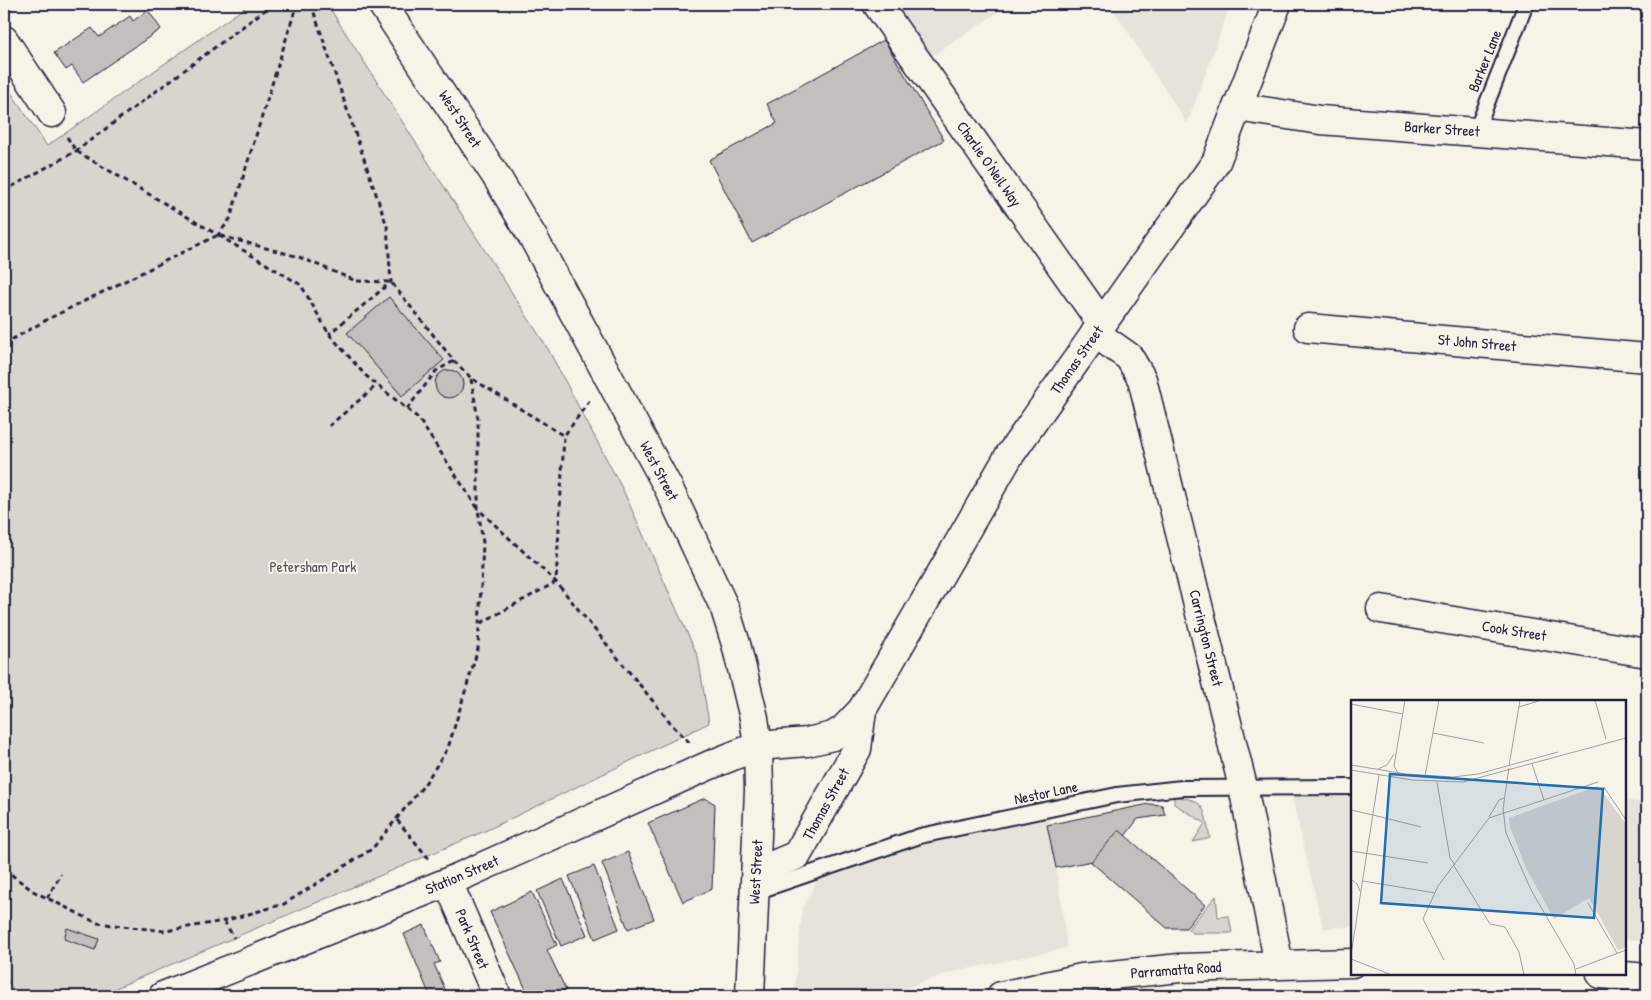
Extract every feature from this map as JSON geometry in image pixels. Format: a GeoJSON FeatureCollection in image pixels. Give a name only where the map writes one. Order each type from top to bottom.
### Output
{"type":"FeatureCollection","features":[{"type":"Feature","properties":{"kind":"main road","name":"West Street"},"geometry":{"type":"LineString","coordinates":[[382,4],[496,176],[534,239],[668,487],[725,609],[736,644],[754,718],[758,746],[759,790],[750,996]]}},
{"type":"Feature","properties":{"kind":"main road","name":"Charlie O'Neil Way"},"geometry":{"type":"LineString","coordinates":[[877,4],[1098,329]]}},
{"type":"Feature","properties":{"kind":"main road","name":"Thomas Street"},"geometry":{"type":"LineString","coordinates":[[758,746],[806,742],[832,736],[844,729],[862,710],[1009,456],[1216,162],[1277,4]]}},
{"type":"Feature","properties":{"kind":"main road"},"geometry":{"type":"LineString","coordinates":[[4,40],[52,113]]}},
{"type":"Feature","properties":{"kind":"main road","name":"Barker Street"},"geometry":{"type":"LineString","coordinates":[[1237,107],[1320,120],[1647,144]]}},
{"type":"Feature","properties":{"kind":"main road","name":"St John Street"},"geometry":{"type":"LineString","coordinates":[[1308,328],[1647,358]]}},
{"type":"Feature","properties":{"kind":"main road","name":"Carrington Street"},"geometry":{"type":"LineString","coordinates":[[1098,329],[1129,357],[1142,379],[1243,787],[1279,964]]}},
{"type":"Feature","properties":{"kind":"main road","name":"Cook Street"},"geometry":{"type":"LineString","coordinates":[[1380,609],[1647,653]]}},
{"type":"Feature","properties":{"kind":"main road","name":"Thomas Street"},"geometry":{"type":"LineString","coordinates":[[756,882],[797,855],[857,749],[862,710]]}},
{"type":"Feature","properties":{"kind":"main road","name":"Station Street"},"geometry":{"type":"LineString","coordinates":[[163,996],[448,882],[710,765],[758,746]]}},
{"type":"Feature","properties":{"kind":"main road","name":"Park Street"},"geometry":{"type":"LineString","coordinates":[[448,882],[497,996]]}},
{"type":"Feature","properties":{"kind":"main road","name":"Parramatta Road"},"geometry":{"type":"LineString","coordinates":[[1001,996],[1082,978],[1180,968],[1351,963]]}},
{"type":"Feature","properties":{"kind":"main road"},"geometry":{"type":"LineString","coordinates":[[1612,975],[1647,978]]}},
{"type":"Feature","properties":{"kind":"lane","name":"Barker Lane"},"geometry":{"type":"LineString","coordinates":[[1476,131],[1526,4]]}},
{"type":"Feature","properties":{"kind":"lane","name":"Nestor Lane"},"geometry":{"type":"LineString","coordinates":[[756,882],[920,836],[1125,794],[1182,788],[1351,787]]}},
{"type":"Feature","properties":{"kind":"path"},"geometry":{"type":"LineString","coordinates":[[4,190],[76,151],[272,4]]}},
{"type":"Feature","properties":{"kind":"path"},"geometry":{"type":"LineString","coordinates":[[4,344],[74,306],[218,235],[230,219],[297,4]]}},
{"type":"Feature","properties":{"kind":"path"},"geometry":{"type":"LineString","coordinates":[[311,4],[387,226],[392,282],[454,361],[471,378],[564,436]]}},
{"type":"Feature","properties":{"kind":"path"},"geometry":{"type":"LineString","coordinates":[[76,151],[301,285],[329,334],[365,376],[418,418],[478,510],[556,582],[674,727],[710,765]]}},
{"type":"Feature","properties":{"kind":"path"},"geometry":{"type":"LineString","coordinates":[[218,235],[299,257],[356,281],[392,282]]}},
{"type":"Feature","properties":{"kind":"path"},"geometry":{"type":"LineString","coordinates":[[329,334],[392,282]]}},
{"type":"Feature","properties":{"kind":"path"},"geometry":{"type":"LineString","coordinates":[[407,409],[436,371],[454,361]]}},
{"type":"Feature","properties":{"kind":"path"},"geometry":{"type":"LineString","coordinates":[[556,582],[564,436],[609,376]]}},
{"type":"Feature","properties":{"kind":"path"},"geometry":{"type":"LineString","coordinates":[[4,869],[33,892],[97,923],[165,931],[224,921],[284,904],[372,849],[424,785],[448,748],[478,650],[483,543],[478,510],[478,419],[471,378]]}},
{"type":"Feature","properties":{"kind":"path"},"geometry":{"type":"LineString","coordinates":[[329,426],[377,385]]}},
{"type":"Feature","properties":{"kind":"path"},"geometry":{"type":"LineString","coordinates":[[480,623],[556,582]]}},
{"type":"Feature","properties":{"kind":"path"},"geometry":{"type":"LineString","coordinates":[[397,820],[448,882]]}},
{"type":"Feature","properties":{"kind":"path"},"geometry":{"type":"LineString","coordinates":[[47,898],[61,874]]}},
{"type":"Feature","properties":{"kind":"shaded area"},"geometry":{"type":"Polygon","coordinates":[[[896,4],[1010,4],[932,56],[896,4]]]}},
{"type":"Feature","properties":{"kind":"shaded area"},"geometry":{"type":"Polygon","coordinates":[[[1110,4],[1231,4],[1187,124],[1110,4]]]}},
{"type":"Feature","properties":{"kind":"shaded area"},"geometry":{"type":"Polygon","coordinates":[[[1351,796],[1351,927],[1323,928],[1292,797],[1351,796]]]}},
{"type":"Feature","properties":{"kind":"shaded area"},"geometry":{"type":"Polygon","coordinates":[[[1626,800],[1647,803],[1647,941],[1626,939],[1626,800]]]}},
{"type":"Feature","properties":{"kind":"shaded area"},"geometry":{"type":"Polygon","coordinates":[[[1050,818],[1067,948],[949,973],[883,996],[794,996],[802,909],[817,881],[917,844],[1050,818]]]}},
{"type":"Feature","properties":{"kind":"green space","name":"Petersham Park"},"geometry":{"type":"Polygon","coordinates":[[[250,4],[327,4],[548,349],[623,490],[698,657],[709,723],[485,831],[97,996],[19,996],[4,977],[4,82],[47,146],[250,4]]]}},
{"type":"Feature","properties":{"kind":"green space"},"geometry":{"type":"Polygon","coordinates":[[[1174,797],[1193,800],[1198,803],[1205,813],[1210,838],[1193,842],[1205,823],[1174,804],[1174,797]]]}},
{"type":"Feature","properties":{"kind":"green space"},"geometry":{"type":"Polygon","coordinates":[[[1216,896],[1218,917],[1229,916],[1232,933],[1192,933],[1188,929],[1216,896]]]}},
{"type":"Feature","properties":{"kind":"building"},"geometry":{"type":"Polygon","coordinates":[[[148,10],[161,29],[83,82],[72,66],[66,70],[54,53],[92,28],[99,37],[130,16],[133,21],[148,10]]]}},
{"type":"Feature","properties":{"kind":"building"},"geometry":{"type":"Polygon","coordinates":[[[884,40],[944,140],[752,243],[709,160],[777,123],[767,104],[884,40]]]}},
{"type":"Feature","properties":{"kind":"building"},"geometry":{"type":"Polygon","coordinates":[[[389,297],[444,360],[402,396],[347,333],[389,297]]]}},
{"type":"Feature","properties":{"kind":"building"},"geometry":{"type":"Polygon","coordinates":[[[449,370],[459,374],[463,384],[459,394],[449,398],[439,394],[435,384],[439,374],[449,370]]]}},
{"type":"Feature","properties":{"kind":"building"},"geometry":{"type":"Polygon","coordinates":[[[705,798],[715,804],[712,889],[683,902],[648,823],[705,798]]]}},
{"type":"Feature","properties":{"kind":"building"},"geometry":{"type":"Polygon","coordinates":[[[1149,804],[1162,805],[1165,815],[1138,819],[1108,858],[1056,868],[1047,825],[1149,804]]]}},
{"type":"Feature","properties":{"kind":"building"},"geometry":{"type":"Polygon","coordinates":[[[1119,830],[1205,905],[1186,928],[1167,928],[1091,862],[1119,830]]]}},
{"type":"Feature","properties":{"kind":"building"},"geometry":{"type":"Polygon","coordinates":[[[628,852],[654,919],[628,929],[602,863],[628,852]]]}},
{"type":"Feature","properties":{"kind":"building"},"geometry":{"type":"Polygon","coordinates":[[[594,866],[619,929],[595,939],[569,876],[594,866]]]}},
{"type":"Feature","properties":{"kind":"building"},"geometry":{"type":"Polygon","coordinates":[[[563,879],[587,935],[561,946],[537,891],[563,879]]]}},
{"type":"Feature","properties":{"kind":"building"},"geometry":{"type":"Polygon","coordinates":[[[532,892],[557,945],[547,950],[566,990],[552,996],[529,996],[490,912],[532,892]]]}},
{"type":"Feature","properties":{"kind":"building"},"geometry":{"type":"Polygon","coordinates":[[[424,925],[440,962],[434,964],[448,996],[430,996],[404,934],[424,925]]]}},
{"type":"Feature","properties":{"kind":"building"},"geometry":{"type":"Polygon","coordinates":[[[67,928],[99,939],[95,950],[64,939],[67,928]]]}}]}
